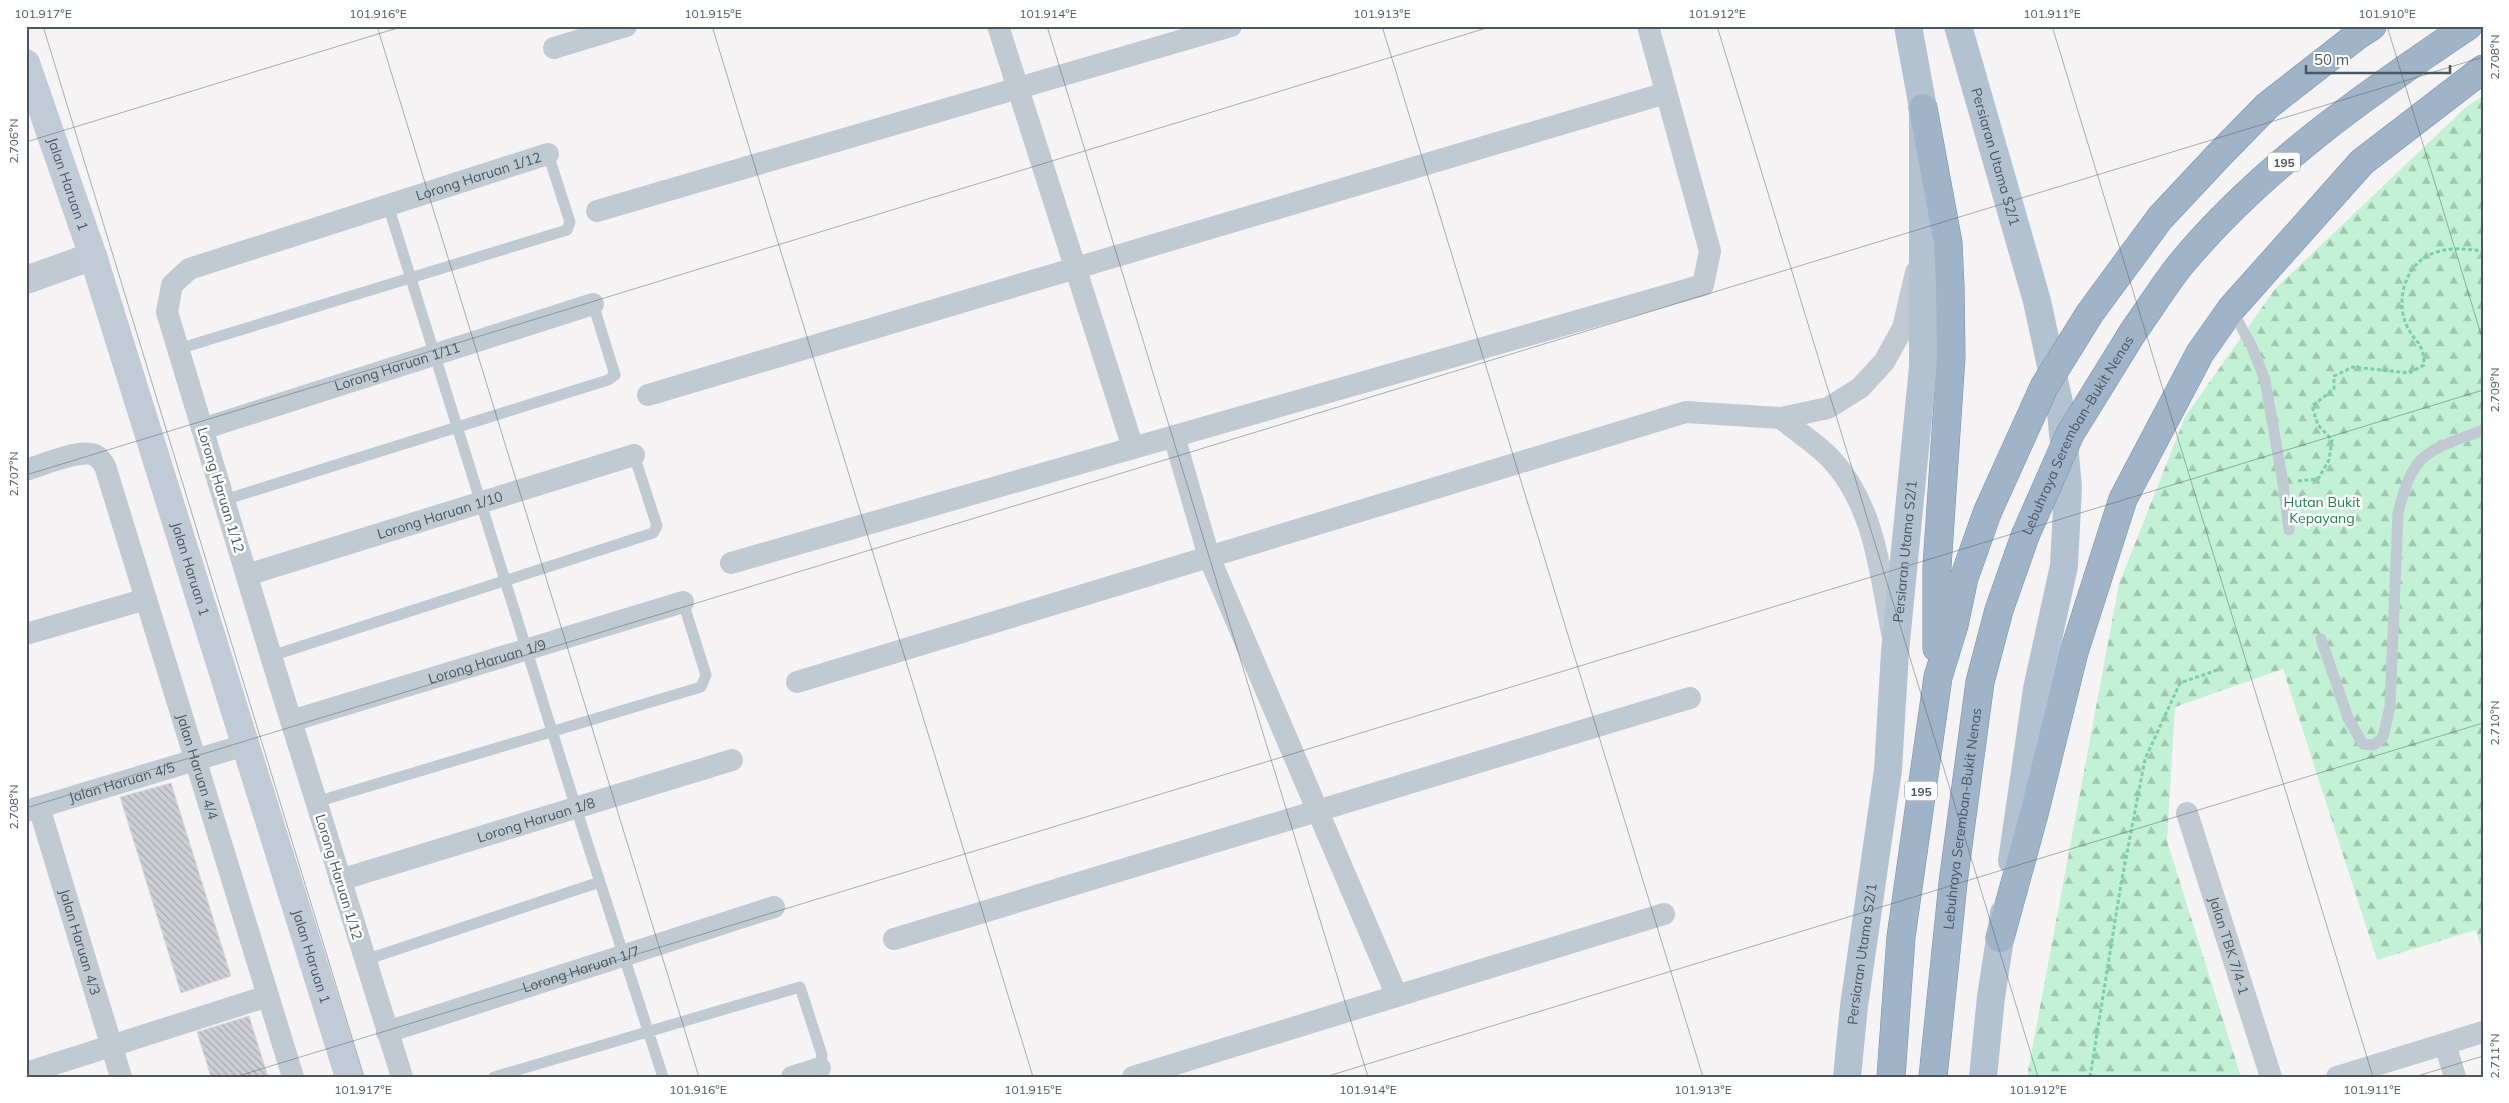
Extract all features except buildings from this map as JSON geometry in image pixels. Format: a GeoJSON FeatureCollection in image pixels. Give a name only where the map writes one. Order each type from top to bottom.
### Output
{"type":"FeatureCollection","features":[{"type":"Feature","properties":{"kind":"highway","name":"195"},"geometry":{"type":"LineString","coordinates":[[1891,1077],[1901,937],[1938,676],[1954,625],[1964,578],[1987,513],[2044,387],[2090,313],[2160,218],[2267,106],[2358,34],[2372,26]]}},
{"type":"Feature","properties":{"kind":"highway","name":"Lebuhraya Seremban-Bukit Nenas"},"geometry":{"type":"LineString","coordinates":[[1933,1077],[1953,883],[1980,682],[1999,610],[2025,536],[2070,434],[2133,332],[2181,264],[2232,209],[2301,147],[2406,67],[2468,26]]}},
{"type":"Feature","properties":{"kind":"highway"},"geometry":{"type":"LineString","coordinates":[[2000,938],[2034,814],[2074,652],[2123,499],[2200,353],[2231,308],[2362,162],[2483,69]]}},
{"type":"Feature","properties":{"kind":"highway"},"geometry":{"type":"LineString","coordinates":[[1923,108],[1946,234],[1950,286],[1951,357],[1937,567],[1938,676]]}},
{"type":"Feature","properties":{"kind":"main road","name":"Persiaran Utama S2/1"},"geometry":{"type":"LineString","coordinates":[[1847,1077],[1854,1006],[1888,770],[1895,652],[1923,367],[1923,108],[1908,26]]}},
{"type":"Feature","properties":{"kind":"main road","name":"Persiaran Utama S2/1"},"geometry":{"type":"LineString","coordinates":[[1958,26],[2037,301],[2061,412],[2068,487],[2064,566],[2037,689],[1991,997],[1983,1077]]}},
{"type":"Feature","properties":{"kind":"main road","name":"Jalan Haruan 1"},"geometry":{"type":"LineString","coordinates":[[26,63],[93,256],[349,1077]]}},
{"type":"Feature","properties":{"kind":"street"},"geometry":{"type":"LineString","coordinates":[[554,48],[626,26]]}},
{"type":"Feature","properties":{"kind":"street"},"geometry":{"type":"LineString","coordinates":[[998,26],[1133,448]]}},
{"type":"Feature","properties":{"kind":"street"},"geometry":{"type":"LineString","coordinates":[[597,211],[1231,26]]}},
{"type":"Feature","properties":{"kind":"street"},"geometry":{"type":"LineString","coordinates":[[731,563],[1703,285],[1710,251],[1648,26]]}},
{"type":"Feature","properties":{"kind":"street"},"geometry":{"type":"LineString","coordinates":[[648,395],[1666,93]]}},
{"type":"Feature","properties":{"kind":"street","name":"Lorong Haruan 1/12"},"geometry":{"type":"LineString","coordinates":[[402,1077],[271,656],[167,312],[172,285],[189,269],[548,154]]}},
{"type":"Feature","properties":{"kind":"street"},"geometry":{"type":"LineString","coordinates":[[797,682],[1686,412],[1781,418],[1828,408],[1860,388],[1884,362],[1903,328],[1923,244]]}},
{"type":"Feature","properties":{"kind":"street"},"geometry":{"type":"LineString","coordinates":[[26,280],[93,256]]}},
{"type":"Feature","properties":{"kind":"street","name":"Lorong Haruan 1/11"},"geometry":{"type":"LineString","coordinates":[[202,428],[593,304]]}},
{"type":"Feature","properties":{"kind":"street"},"geometry":{"type":"LineString","coordinates":[[1781,418],[1831,458],[1852,485],[1873,536],[1895,652]]}},
{"type":"Feature","properties":{"kind":"street"},"geometry":{"type":"LineString","coordinates":[[1174,436],[1209,557],[1398,996]]}},
{"type":"Feature","properties":{"kind":"street","name":"Jalan Haruan 4/4"},"geometry":{"type":"LineString","coordinates":[[26,470],[78,454],[91,454],[100,457],[105,466],[170,683],[196,760],[293,1077]]}},
{"type":"Feature","properties":{"kind":"street","name":"Lorong Haruan 1/10"},"geometry":{"type":"LineString","coordinates":[[247,575],[634,455]]}},
{"type":"Feature","properties":{"kind":"street"},"geometry":{"type":"LineString","coordinates":[[26,634],[146,600]]}},
{"type":"Feature","properties":{"kind":"street","name":"Lorong Haruan 1/9"},"geometry":{"type":"LineString","coordinates":[[291,721],[682,602]]}},
{"type":"Feature","properties":{"kind":"street"},"geometry":{"type":"LineString","coordinates":[[894,939],[1690,698]]}},
{"type":"Feature","properties":{"kind":"street","name":"Jalan Haruan 4/5"},"geometry":{"type":"LineString","coordinates":[[33,809],[245,745]]}},
{"type":"Feature","properties":{"kind":"street","name":"Lorong Haruan 1/8"},"geometry":{"type":"LineString","coordinates":[[340,880],[732,760]]}},
{"type":"Feature","properties":{"kind":"street","name":"Jalan Haruan 4/3"},"geometry":{"type":"LineString","coordinates":[[33,809],[121,1077]]}},
{"type":"Feature","properties":{"kind":"street","name":"Jalan TBK 7/4-1"},"geometry":{"type":"LineString","coordinates":[[2187,813],[2271,1077]]}},
{"type":"Feature","properties":{"kind":"street","name":"Lorong Haruan 1/7"},"geometry":{"type":"LineString","coordinates":[[387,1032],[774,907]]}},
{"type":"Feature","properties":{"kind":"street"},"geometry":{"type":"LineString","coordinates":[[1133,1077],[1664,914]]}},
{"type":"Feature","properties":{"kind":"street"},"geometry":{"type":"LineString","coordinates":[[26,1073],[111,1044],[268,996]]}},
{"type":"Feature","properties":{"kind":"street"},"geometry":{"type":"LineString","coordinates":[[2337,1077],[2483,1032]]}},
{"type":"Feature","properties":{"kind":"street"},"geometry":{"type":"LineString","coordinates":[[2445,1044],[2455,1077]]}},
{"type":"Feature","properties":{"kind":"street"},"geometry":{"type":"LineString","coordinates":[[792,1077],[820,1068]]}},
{"type":"Feature","properties":{"kind":"lane"},"geometry":{"type":"LineString","coordinates":[[178,349],[567,230],[570,222],[548,154]]}},
{"type":"Feature","properties":{"kind":"lane"},"geometry":{"type":"LineString","coordinates":[[388,205],[459,427],[526,650],[663,1077]]}},
{"type":"Feature","properties":{"kind":"lane"},"geometry":{"type":"LineString","coordinates":[[224,500],[608,380],[615,375],[593,304]]}},
{"type":"Feature","properties":{"kind":"lane"},"geometry":{"type":"LineString","coordinates":[[2231,308],[2256,355],[2265,380],[2284,483],[2289,530]]}},
{"type":"Feature","properties":{"kind":"lane"},"geometry":{"type":"LineString","coordinates":[[2321,639],[2348,718],[2363,744],[2374,745],[2383,737],[2390,707],[2398,513],[2405,486],[2419,460],[2428,453],[2483,430]]}},
{"type":"Feature","properties":{"kind":"lane"},"geometry":{"type":"LineString","coordinates":[[271,656],[653,533],[657,526],[634,455]]}},
{"type":"Feature","properties":{"kind":"lane"},"geometry":{"type":"LineString","coordinates":[[316,802],[701,687],[706,675],[682,602]]}},
{"type":"Feature","properties":{"kind":"lane"},"geometry":{"type":"LineString","coordinates":[[365,960],[600,882]]}},
{"type":"Feature","properties":{"kind":"lane"},"geometry":{"type":"LineString","coordinates":[[494,1077],[800,987],[822,1055],[820,1068]]}},
{"type":"Feature","properties":{"kind":"path"},"geometry":{"type":"LineString","coordinates":[[2284,483],[2318,479],[2329,460],[2332,440],[2318,426],[2312,406],[2334,389],[2334,376],[2353,366],[2409,373],[2424,365],[2424,350],[2406,323],[2403,301],[2404,281],[2418,264],[2436,252],[2462,248],[2483,251]]}},
{"type":"Feature","properties":{"kind":"path"},"geometry":{"type":"LineString","coordinates":[[2090,1077],[2145,759],[2180,683],[2220,669]]}},
{"type":"Feature","properties":{"kind":"green space","name":"Hutan Bukit Kepayang"},"geometry":{"type":"Polygon","coordinates":[[[2483,96],[2483,954],[2476,930],[2377,960],[2283,669],[2175,707],[2167,841],[2241,1077],[2027,1077],[2119,584],[2185,417],[2275,289],[2466,107],[2483,96]]]}}]}
